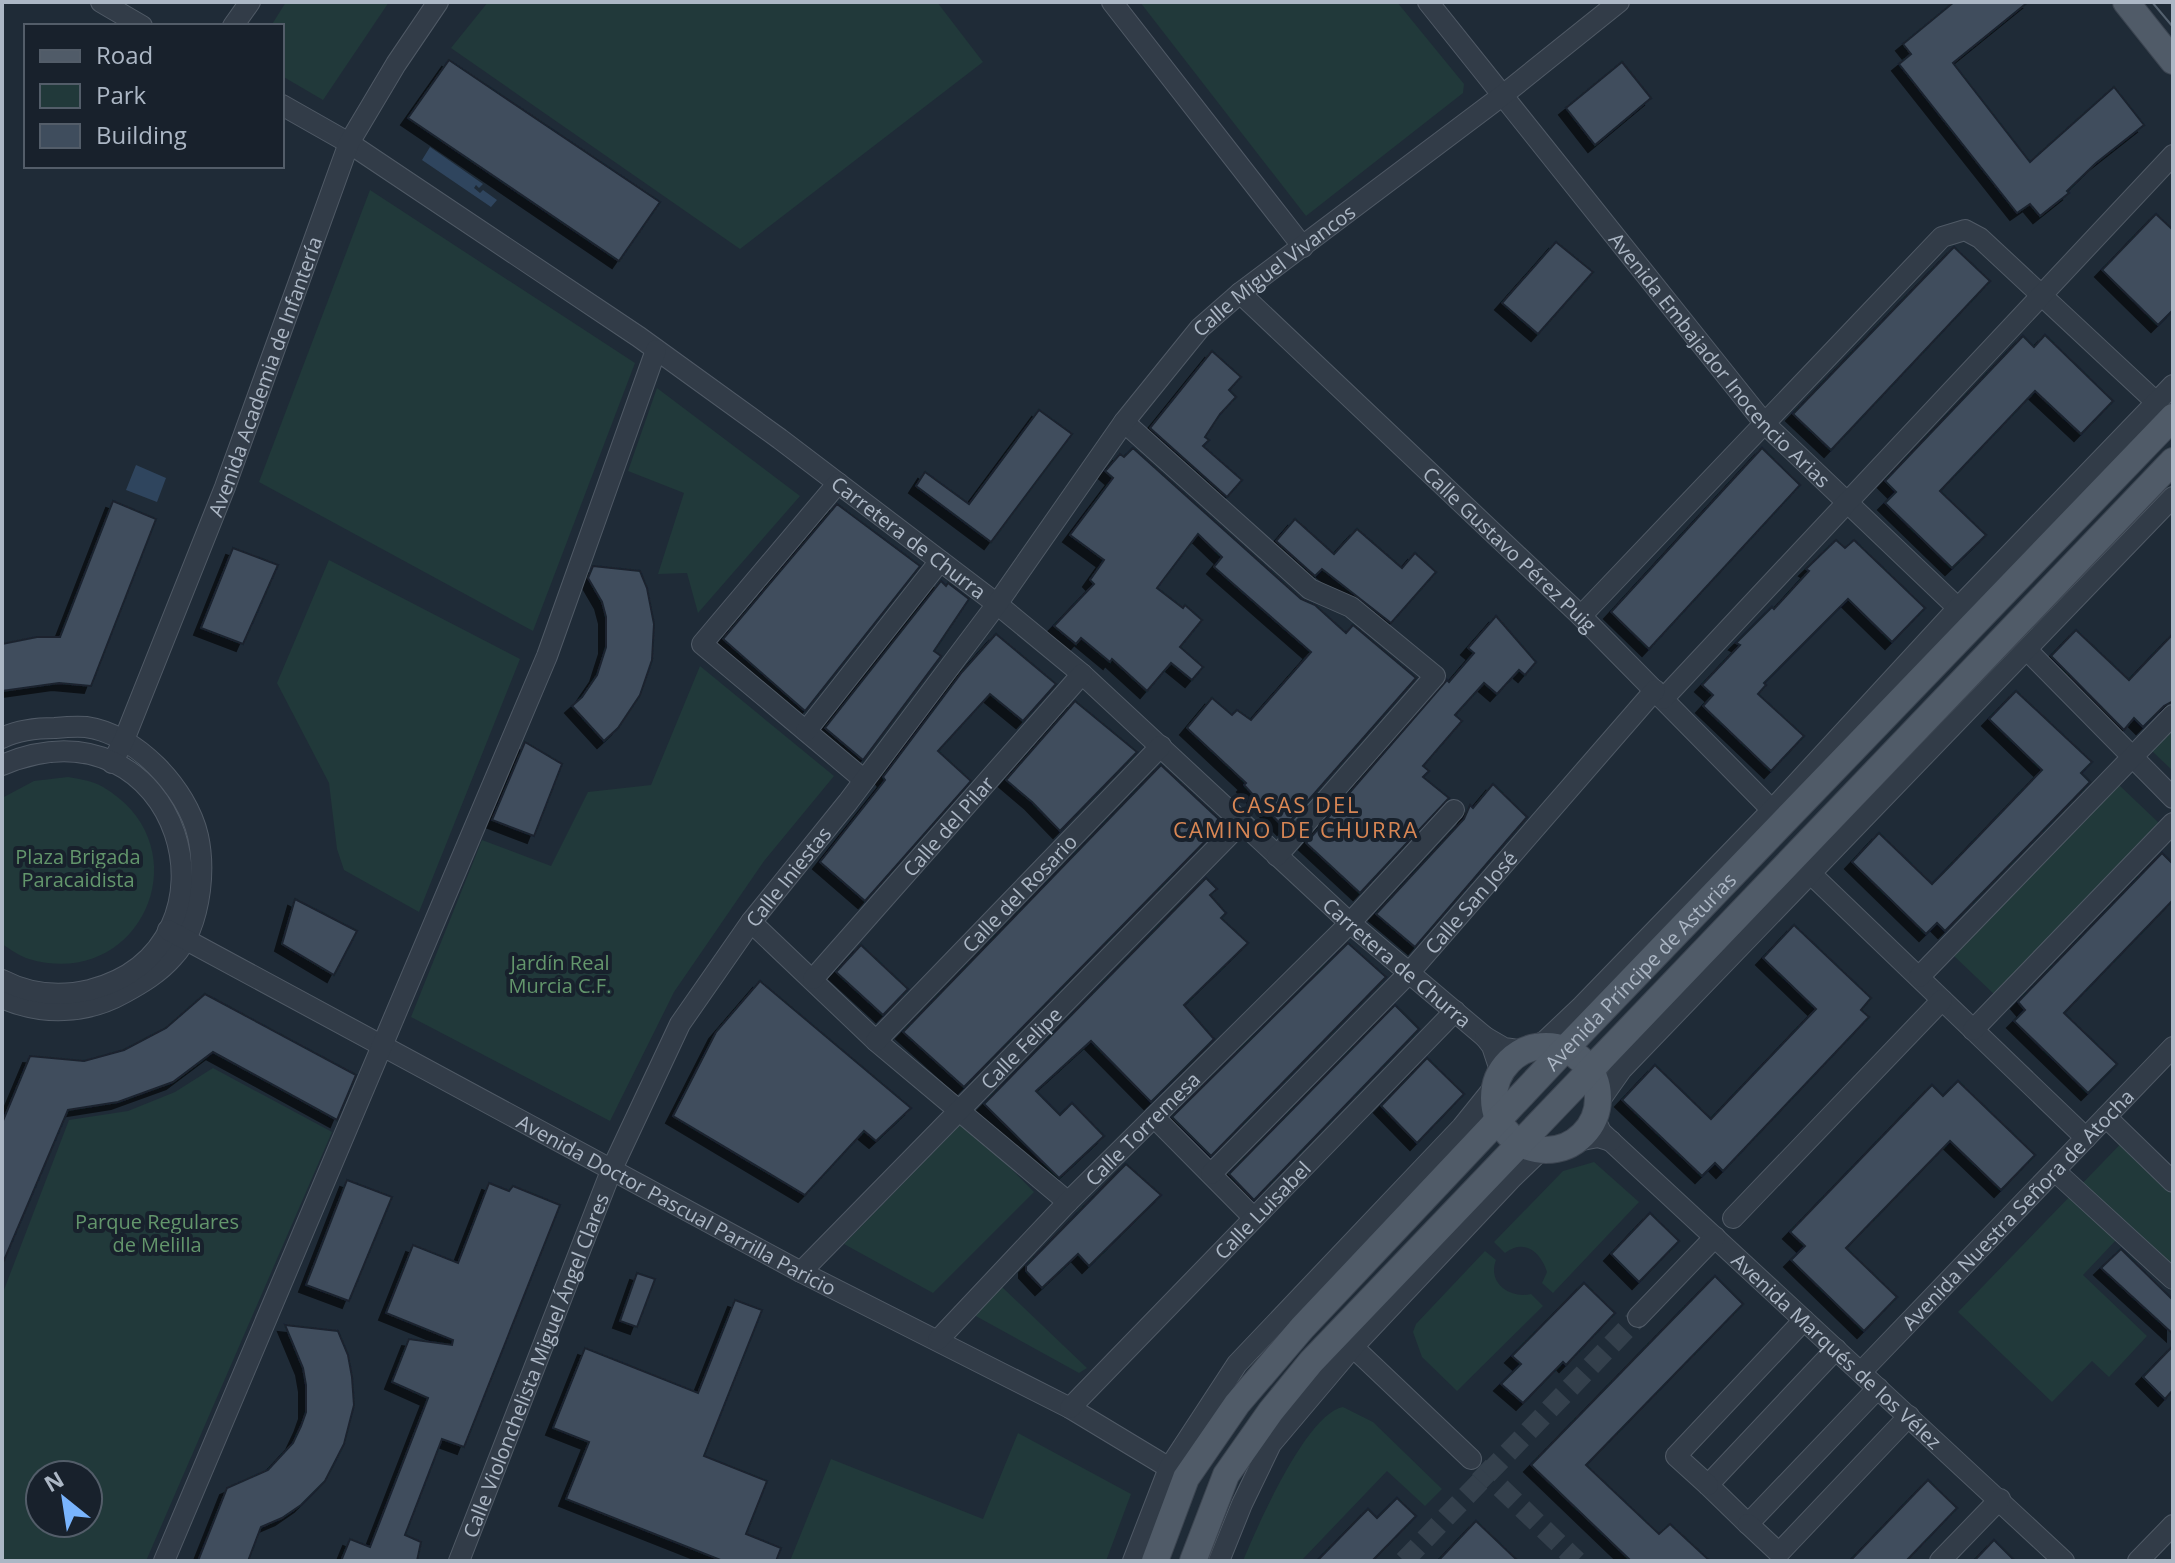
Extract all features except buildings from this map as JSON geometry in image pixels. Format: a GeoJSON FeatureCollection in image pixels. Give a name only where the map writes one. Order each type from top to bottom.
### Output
{"type":"FeatureCollection","features":[{"type":"Feature","properties":{"kind":"main road"},"geometry":{"type":"LineString","coordinates":[[2126,2],[2173,61]]}},
{"type":"Feature","properties":{"kind":"main road","name":"Avenida Príncipe de Asturias"},"geometry":{"type":"LineString","coordinates":[[1155,1561],[1178,1473],[1302,1328],[2164,410]]}},
{"type":"Feature","properties":{"kind":"main road","name":"Avenida Príncipe de Asturias"},"geometry":{"type":"LineString","coordinates":[[1193,1561],[1226,1475],[1271,1411],[1336,1336],[1531,1147],[1591,1071],[2173,461]]}},
{"type":"Feature","properties":{"kind":"main road"},"geometry":{"type":"LineString","coordinates":[[1543,1046],[1565,1049],[1577,1056],[1591,1071],[1598,1090],[1596,1111],[1577,1141],[1558,1149],[1531,1147],[1508,1134],[1499,1120],[1494,1103],[1498,1080],[1511,1060],[1527,1050],[1543,1046]]}},
{"type":"Feature","properties":{"kind":"street"},"geometry":{"type":"LineString","coordinates":[[101,2],[139,24]]}},
{"type":"Feature","properties":{"kind":"street"},"geometry":{"type":"LineString","coordinates":[[234,24],[250,2]]}},
{"type":"Feature","properties":{"kind":"street","name":"Avenida Academia de Infantería"},"geometry":{"type":"LineString","coordinates":[[112,763],[225,487],[349,143],[396,64],[438,2]]}},
{"type":"Feature","properties":{"kind":"street"},"geometry":{"type":"LineString","coordinates":[[1112,2],[1303,247]]}},
{"type":"Feature","properties":{"kind":"street","name":"Avenida Embajador Inocencio Arias"},"geometry":{"type":"LineString","coordinates":[[1428,2],[1765,424],[1958,608]]}},
{"type":"Feature","properties":{"kind":"street","name":"Calle Miguel Vivancos"},"geometry":{"type":"LineString","coordinates":[[997,604],[1124,422],[1200,328],[1240,293],[1503,95],[1619,2]]}},
{"type":"Feature","properties":{"kind":"street","name":"Carretera de Churra"},"geometry":{"type":"LineString","coordinates":[[284,106],[349,143],[656,350],[838,483],[997,604],[1082,674],[1350,923],[1485,1037],[1504,1048],[1527,1050]]}},
{"type":"Feature","properties":{"kind":"street","name":"Calle San José"},"geometry":{"type":"LineString","coordinates":[[1211,1174],[1409,973],[1659,694],[1846,502],[2173,155]]}},
{"type":"Feature","properties":{"kind":"street"},"geometry":{"type":"LineString","coordinates":[[1581,616],[1942,237],[1965,230],[1980,238],[2164,410]]}},
{"type":"Feature","properties":{"kind":"street","name":"Calle Gustavo Pérez Puig"},"geometry":{"type":"LineString","coordinates":[[1240,293],[1581,616],[1772,810]]}},
{"type":"Feature","properties":{"kind":"street"},"geometry":{"type":"LineString","coordinates":[[164,1561],[547,656],[656,350]]}},
{"type":"Feature","properties":{"kind":"street"},"geometry":{"type":"LineString","coordinates":[[1527,1050],[1561,1028],[1772,810],[1958,608],[2164,410],[2173,385]]}},
{"type":"Feature","properties":{"kind":"street"},"geometry":{"type":"LineString","coordinates":[[1124,422],[1310,589],[1351,607],[1435,676],[1277,856]]}},
{"type":"Feature","properties":{"kind":"street"},"geometry":{"type":"LineString","coordinates":[[838,483],[702,644],[863,779]]}},
{"type":"Feature","properties":{"kind":"street"},"geometry":{"type":"LineString","coordinates":[[1596,1111],[1622,1069],[2173,497]]}},
{"type":"Feature","properties":{"kind":"street"},"geometry":{"type":"LineString","coordinates":[[806,731],[940,561]]}},
{"type":"Feature","properties":{"kind":"street","name":"Calle Iniestas"},"geometry":{"type":"LineString","coordinates":[[611,1171],[680,1024],[751,922],[997,604]]}},
{"type":"Feature","properties":{"kind":"street"},"geometry":{"type":"LineString","coordinates":[[2027,650],[2173,798]]}},
{"type":"Feature","properties":{"kind":"street","name":"Calle del Pilar"},"geometry":{"type":"LineString","coordinates":[[813,979],[1082,674]]}},
{"type":"Feature","properties":{"kind":"street"},"geometry":{"type":"LineString","coordinates":[[1919,977],[2173,715]]}},
{"type":"Feature","properties":{"kind":"street"},"geometry":{"type":"LineString","coordinates":[[2,738],[12,733],[45,728],[86,727],[124,740],[160,771],[189,811],[199,836],[202,872],[199,900],[176,935]]}},
{"type":"Feature","properties":{"kind":"street","name":"Calle del Rosario"},"geometry":{"type":"LineString","coordinates":[[876,1041],[1161,746]]}},
{"type":"Feature","properties":{"kind":"street"},"geometry":{"type":"LineString","coordinates":[[2,765],[40,752],[78,751],[132,773],[157,797],[174,825],[182,858],[175,956],[162,968],[107,1003],[77,1010],[43,1010],[5,995]]}},
{"type":"Feature","properties":{"kind":"street","name":"Calle Torremesa"},"geometry":{"type":"LineString","coordinates":[[938,1340],[1068,1202],[1350,923],[1454,810]]}},
{"type":"Feature","properties":{"kind":"street","name":"Calle Felipe"},"geometry":{"type":"LineString","coordinates":[[801,1272],[1241,823]]}},
{"type":"Feature","properties":{"kind":"street"},"geometry":{"type":"LineString","coordinates":[[1973,1030],[2173,823]]}},
{"type":"Feature","properties":{"kind":"street"},"geometry":{"type":"LineString","coordinates":[[1811,874],[2086,1138]]}},
{"type":"Feature","properties":{"kind":"street"},"geometry":{"type":"LineString","coordinates":[[751,922],[876,1041],[1068,1202]]}},
{"type":"Feature","properties":{"kind":"street","name":"Avenida Doctor Pascual Parrilla Paricio"},"geometry":{"type":"LineString","coordinates":[[176,935],[801,1272],[1070,1408],[1178,1473]]}},
{"type":"Feature","properties":{"kind":"street"},"geometry":{"type":"LineString","coordinates":[[1733,1218],[1942,1000]]}},
{"type":"Feature","properties":{"kind":"street","name":"Calle Luisabel"},"geometry":{"type":"LineString","coordinates":[[1070,1408],[1455,1011]]}},
{"type":"Feature","properties":{"kind":"street","name":"Carretera de Churra"},"geometry":{"type":"LineString","coordinates":[[1485,1037],[1492,1046],[1498,1080]]}},
{"type":"Feature","properties":{"kind":"street","name":"Avenida Nuestra Señora de Atocha"},"geometry":{"type":"LineString","coordinates":[[1861,1372],[2173,1047]]}},
{"type":"Feature","properties":{"kind":"street"},"geometry":{"type":"LineString","coordinates":[[1133,1561],[1237,1364],[1462,1127],[1498,1080]]}},
{"type":"Feature","properties":{"kind":"street","name":"Avenida Marqués de los Vélez"},"geometry":{"type":"LineString","coordinates":[[1596,1111],[1596,1125],[1611,1141],[2064,1561]]}},
{"type":"Feature","properties":{"kind":"street"},"geometry":{"type":"LineString","coordinates":[[1154,1117],[1254,1218]]}},
{"type":"Feature","properties":{"kind":"street"},"geometry":{"type":"LineString","coordinates":[[2106,1117],[2173,1182]]}},
{"type":"Feature","properties":{"kind":"street"},"geometry":{"type":"LineString","coordinates":[[1577,1141],[1598,1137],[1611,1141]]}},
{"type":"Feature","properties":{"kind":"street"},"geometry":{"type":"LineString","coordinates":[[1219,1561],[1271,1444],[1353,1347],[1513,1177],[1531,1147]]}},
{"type":"Feature","properties":{"kind":"street","name":"Calle Violonchelista Miguel Ángel Clares"},"geometry":{"type":"LineString","coordinates":[[459,1561],[611,1171]]}},
{"type":"Feature","properties":{"kind":"street"},"geometry":{"type":"LineString","coordinates":[[2055,1171],[2173,1279]]}},
{"type":"Feature","properties":{"kind":"street"},"geometry":{"type":"LineString","coordinates":[[1638,1317],[1715,1237]]}},
{"type":"Feature","properties":{"kind":"street"},"geometry":{"type":"LineString","coordinates":[[1804,1320],[1676,1456],[1779,1553],[1909,1416]]}},
{"type":"Feature","properties":{"kind":"street"},"geometry":{"type":"LineString","coordinates":[[1353,1347],[1471,1459]]}},
{"type":"Feature","properties":{"kind":"street"},"geometry":{"type":"LineString","coordinates":[[1708,1485],[1836,1349]]}},
{"type":"Feature","properties":{"kind":"street"},"geometry":{"type":"LineString","coordinates":[[1748,1524],[1878,1388]]}},
{"type":"Feature","properties":{"kind":"street"},"geometry":{"type":"LineString","coordinates":[[1940,1561],[2000,1499]]}},
{"type":"Feature","properties":{"kind":"street"},"geometry":{"type":"LineString","coordinates":[[2138,1561],[2173,1525]]}},
{"type":"Feature","properties":{"kind":"green space"},"geometry":{"type":"Polygon","coordinates":[[[286,2],[389,2],[323,100],[284,77],[284,24],[272,24],[286,2]]]}},
{"type":"Feature","properties":{"kind":"green space"},"geometry":{"type":"Polygon","coordinates":[[[488,2],[937,2],[983,62],[740,249],[451,48],[488,2]]]}},
{"type":"Feature","properties":{"kind":"green space"},"geometry":{"type":"Polygon","coordinates":[[[1140,2],[1397,2],[1464,84],[1463,93],[1306,216],[1140,2]]]}},
{"type":"Feature","properties":{"kind":"green space"},"geometry":{"type":"Polygon","coordinates":[[[370,190],[635,363],[533,631],[259,482],[370,190]]]}},
{"type":"Feature","properties":{"kind":"green space"},"geometry":{"type":"Polygon","coordinates":[[[657,388],[800,496],[698,613],[687,573],[658,574],[684,493],[628,471],[657,388]]]}},
{"type":"Feature","properties":{"kind":"green space"},"geometry":{"type":"Polygon","coordinates":[[[329,560],[520,659],[419,912],[344,870],[337,849],[329,783],[277,683],[329,560]]]}},
{"type":"Feature","properties":{"kind":"green space","name":"Jardín Real Murcia C.F."},"geometry":{"type":"Polygon","coordinates":[[[700,666],[834,776],[764,861],[674,992],[610,1121],[411,1017],[482,840],[551,866],[588,792],[651,785],[700,666]]]}},
{"type":"Feature","properties":{"kind":"green space"},"geometry":{"type":"Polygon","coordinates":[[[2173,727],[2173,771],[2151,750],[2173,727]]]}},
{"type":"Feature","properties":{"kind":"green space","name":"Plaza Brigada Paracaidista"},"geometry":{"type":"Polygon","coordinates":[[[68,777],[103,787],[134,813],[150,844],[154,876],[146,908],[129,935],[102,954],[69,964],[29,959],[2,944],[2,798],[34,781],[68,777]]]}},
{"type":"Feature","properties":{"kind":"green space"},"geometry":{"type":"Polygon","coordinates":[[[2118,784],[2160,824],[1996,996],[1954,956],[2118,784]]]}},
{"type":"Feature","properties":{"kind":"green space","name":"Parque Regulares de Melilla"},"geometry":{"type":"Polygon","coordinates":[[[213,1068],[332,1132],[146,1561],[2,1561],[2,1295],[69,1120],[128,1111],[175,1092],[213,1068]]]}},
{"type":"Feature","properties":{"kind":"green space"},"geometry":{"type":"Polygon","coordinates":[[[964,1121],[1034,1192],[933,1293],[844,1244],[964,1121]]]}},
{"type":"Feature","properties":{"kind":"green space"},"geometry":{"type":"Polygon","coordinates":[[[2134,1130],[2173,1168],[2173,1292],[2117,1239],[2083,1275],[2147,1336],[2109,1377],[2092,1361],[2052,1402],[1958,1312],[2134,1130]]]}},
{"type":"Feature","properties":{"kind":"green space"},"geometry":{"type":"Polygon","coordinates":[[[1594,1162],[1639,1202],[1553,1293],[1542,1283],[1547,1272],[1536,1253],[1519,1247],[1505,1253],[1494,1242],[1563,1171],[1594,1162]]]}},
{"type":"Feature","properties":{"kind":"green space"},"geometry":{"type":"Polygon","coordinates":[[[1485,1251],[1496,1260],[1495,1276],[1502,1288],[1515,1294],[1531,1294],[1543,1306],[1457,1391],[1422,1357],[1413,1332],[1416,1324],[1485,1251]]]}},
{"type":"Feature","properties":{"kind":"green space"},"geometry":{"type":"Polygon","coordinates":[[[1002,1287],[1087,1368],[1079,1373],[974,1315],[1002,1287]]]}},
{"type":"Feature","properties":{"kind":"green space"},"geometry":{"type":"Polygon","coordinates":[[[1343,1407],[1373,1422],[1442,1489],[1425,1506],[1387,1471],[1301,1561],[1243,1561],[1271,1499],[1299,1450],[1329,1414],[1343,1407]]]}},
{"type":"Feature","properties":{"kind":"green space"},"geometry":{"type":"Polygon","coordinates":[[[1018,1433],[1131,1494],[1106,1561],[790,1561],[831,1459],[983,1519],[1018,1433]]]}},
{"type":"Feature","properties":{"kind":"water"},"geometry":{"type":"Polygon","coordinates":[[[430,147],[483,184],[474,188],[497,200],[491,207],[422,160],[430,147]]]}},
{"type":"Feature","properties":{"kind":"water"},"geometry":{"type":"Polygon","coordinates":[[[136,465],[166,478],[157,502],[126,490],[136,465]]]}},
{"type":"Feature","properties":{"kind":"tunnel"},"geometry":{"type":"LineString","coordinates":[[1404,1561],[1638,1317]]}},
{"type":"Feature","properties":{"kind":"tunnel"},"geometry":{"type":"LineString","coordinates":[[1479,1467],[1577,1561]]}},
{"type":"Feature","properties":{"kind":"tram line"},"geometry":{"type":"LineString","coordinates":[[2152,2],[2173,27]]}},
{"type":"Feature","properties":{"kind":"district","name":"CASAS DEL CAMINO DE CHURRA"},"geometry":{"type":"Point","coordinates":[1296,816]}}]}
